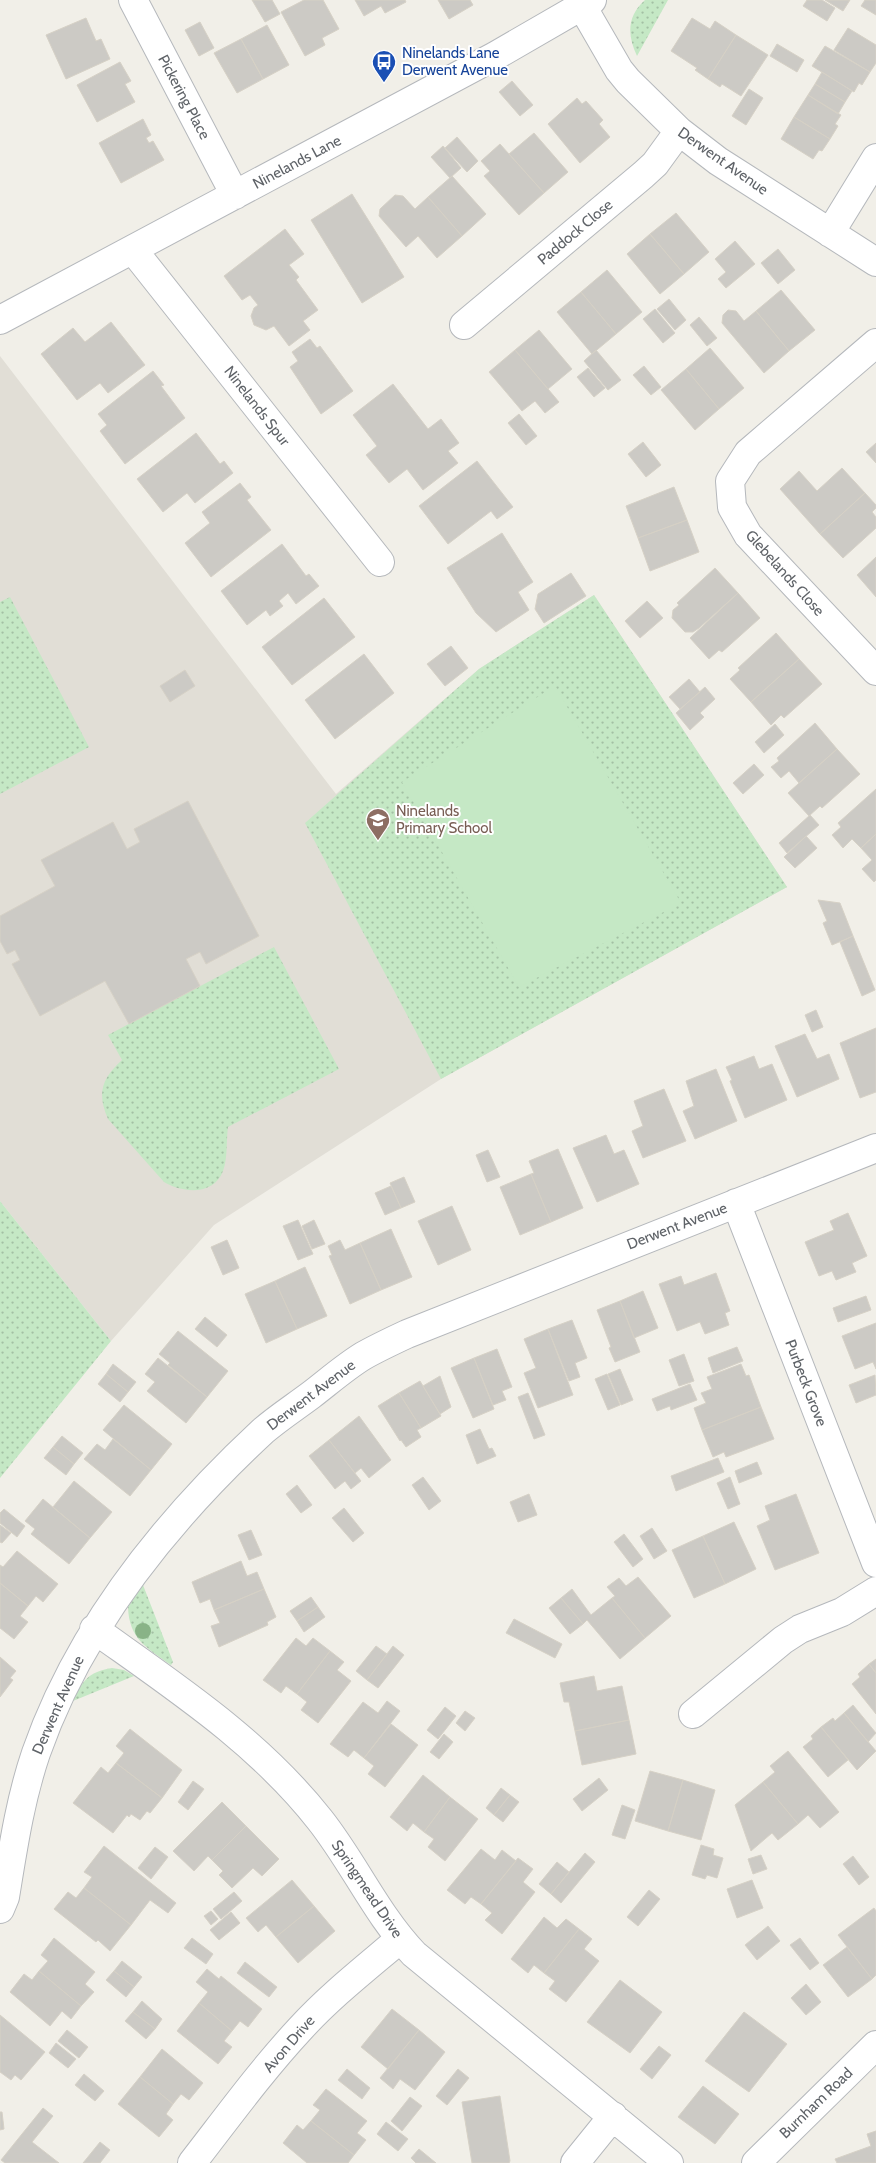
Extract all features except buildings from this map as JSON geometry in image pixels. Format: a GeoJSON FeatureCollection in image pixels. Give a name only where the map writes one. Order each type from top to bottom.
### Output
{"type":"FeatureCollection","features":[{"type":"Feature","properties":{"kind":"street","name":"Pickering Place"},"geometry":{"type":"LineString","coordinates":[[133,0],[235,195]]}},
{"type":"Feature","properties":{"kind":"street","name":"Ninelands Lane"},"geometry":{"type":"LineString","coordinates":[[0,320],[495,56],[587,3]]}},
{"type":"Feature","properties":{"kind":"street","name":"Derwent Avenue"},"geometry":{"type":"LineString","coordinates":[[587,3],[619,70],[679,131],[718,161],[876,262]]}},
{"type":"Feature","properties":{"kind":"street","name":"Paddock Close"},"geometry":{"type":"LineString","coordinates":[[464,325],[643,175],[655,164],[679,131]]}},
{"type":"Feature","properties":{"kind":"street"},"geometry":{"type":"LineString","coordinates":[[830,233],[876,158]]}},
{"type":"Feature","properties":{"kind":"street","name":"Ninelands Spur"},"geometry":{"type":"LineString","coordinates":[[133,250],[380,562]]}},
{"type":"Feature","properties":{"kind":"street","name":"Glebelands Close"},"geometry":{"type":"LineString","coordinates":[[876,343],[748,453],[730,481],[732,507],[748,535],[876,671]]}},
{"type":"Feature","properties":{"kind":"street","name":"Derwent Avenue"},"geometry":{"type":"LineString","coordinates":[[0,1908],[4,1897],[25,1789],[37,1752],[68,1677],[94,1629],[138,1566],[180,1517],[264,1430],[362,1356],[407,1334],[876,1148]]}},
{"type":"Feature","properties":{"kind":"street","name":"Purbeck Grove"},"geometry":{"type":"LineString","coordinates":[[736,1203],[876,1563]]}},
{"type":"Feature","properties":{"kind":"street"},"geometry":{"type":"LineString","coordinates":[[693,1714],[783,1640],[800,1629],[842,1612],[876,1591]]}},
{"type":"Feature","properties":{"kind":"street","name":"Springmead Drive"},"geometry":{"type":"LineString","coordinates":[[94,1629],[204,1708],[266,1760],[321,1820],[400,1939],[434,1972],[670,2163]]}},
{"type":"Feature","properties":{"kind":"street","name":"Avon Drive"},"geometry":{"type":"LineString","coordinates":[[192,2163],[276,2056],[301,2028],[328,2001],[400,1939]]}},
{"type":"Feature","properties":{"kind":"street","name":"Burnham Road"},"geometry":{"type":"LineString","coordinates":[[756,2163],[876,2045]]}},
{"type":"Feature","properties":{"kind":"street"},"geometry":{"type":"LineString","coordinates":[[575,2163],[613,2116]]}},
{"type":"Feature","properties":{"kind":"shaded area","name":"Ninelands Primary School"},"geometry":{"type":"Polygon","coordinates":[[[0,356],[336,794],[479,669],[594,595],[787,887],[441,1079],[214,1225],[111,1341],[0,1201],[0,356]]]}},
{"type":"Feature","properties":{"kind":"green space"},"geometry":{"type":"Polygon","coordinates":[[[645,0],[668,0],[637,56],[630,33],[630,26],[639,6],[645,0]]]}},
{"type":"Feature","properties":{"kind":"green space"},"geometry":{"type":"Polygon","coordinates":[[[594,595],[787,887],[441,1079],[305,823],[479,669],[594,595]]]}},
{"type":"Feature","properties":{"kind":"green space"},"geometry":{"type":"Polygon","coordinates":[[[10,597],[89,747],[0,794],[0,602],[10,597]]]}},
{"type":"Feature","properties":{"kind":"green space"},"geometry":{"type":"Polygon","coordinates":[[[555,686],[681,903],[519,987],[402,782],[555,686]]]}},
{"type":"Feature","properties":{"kind":"green space"},"geometry":{"type":"Polygon","coordinates":[[[274,947],[339,1069],[228,1127],[225,1166],[219,1179],[213,1185],[197,1190],[171,1186],[164,1182],[108,1119],[103,1102],[103,1087],[109,1074],[122,1060],[108,1035],[274,947]]]}},
{"type":"Feature","properties":{"kind":"green space"},"geometry":{"type":"Polygon","coordinates":[[[0,1201],[111,1341],[0,1478],[0,1201]]]}},
{"type":"Feature","properties":{"kind":"green space"},"geometry":{"type":"Polygon","coordinates":[[[143,1585],[173,1662],[171,1665],[147,1648],[132,1627],[128,1607],[143,1585]]]}},
{"type":"Feature","properties":{"kind":"green space"},"geometry":{"type":"Polygon","coordinates":[[[112,1668],[124,1670],[134,1676],[73,1701],[87,1678],[97,1672],[112,1668]]]}},
{"type":"Feature","properties":{"kind":"place","name":"Ninelands Lane Derwent Avenue"},"geometry":{"type":"Point","coordinates":[384,83]}},
{"type":"Feature","properties":{"kind":"place","name":"Ninelands Primary School"},"geometry":{"type":"Point","coordinates":[378,841]}}]}
